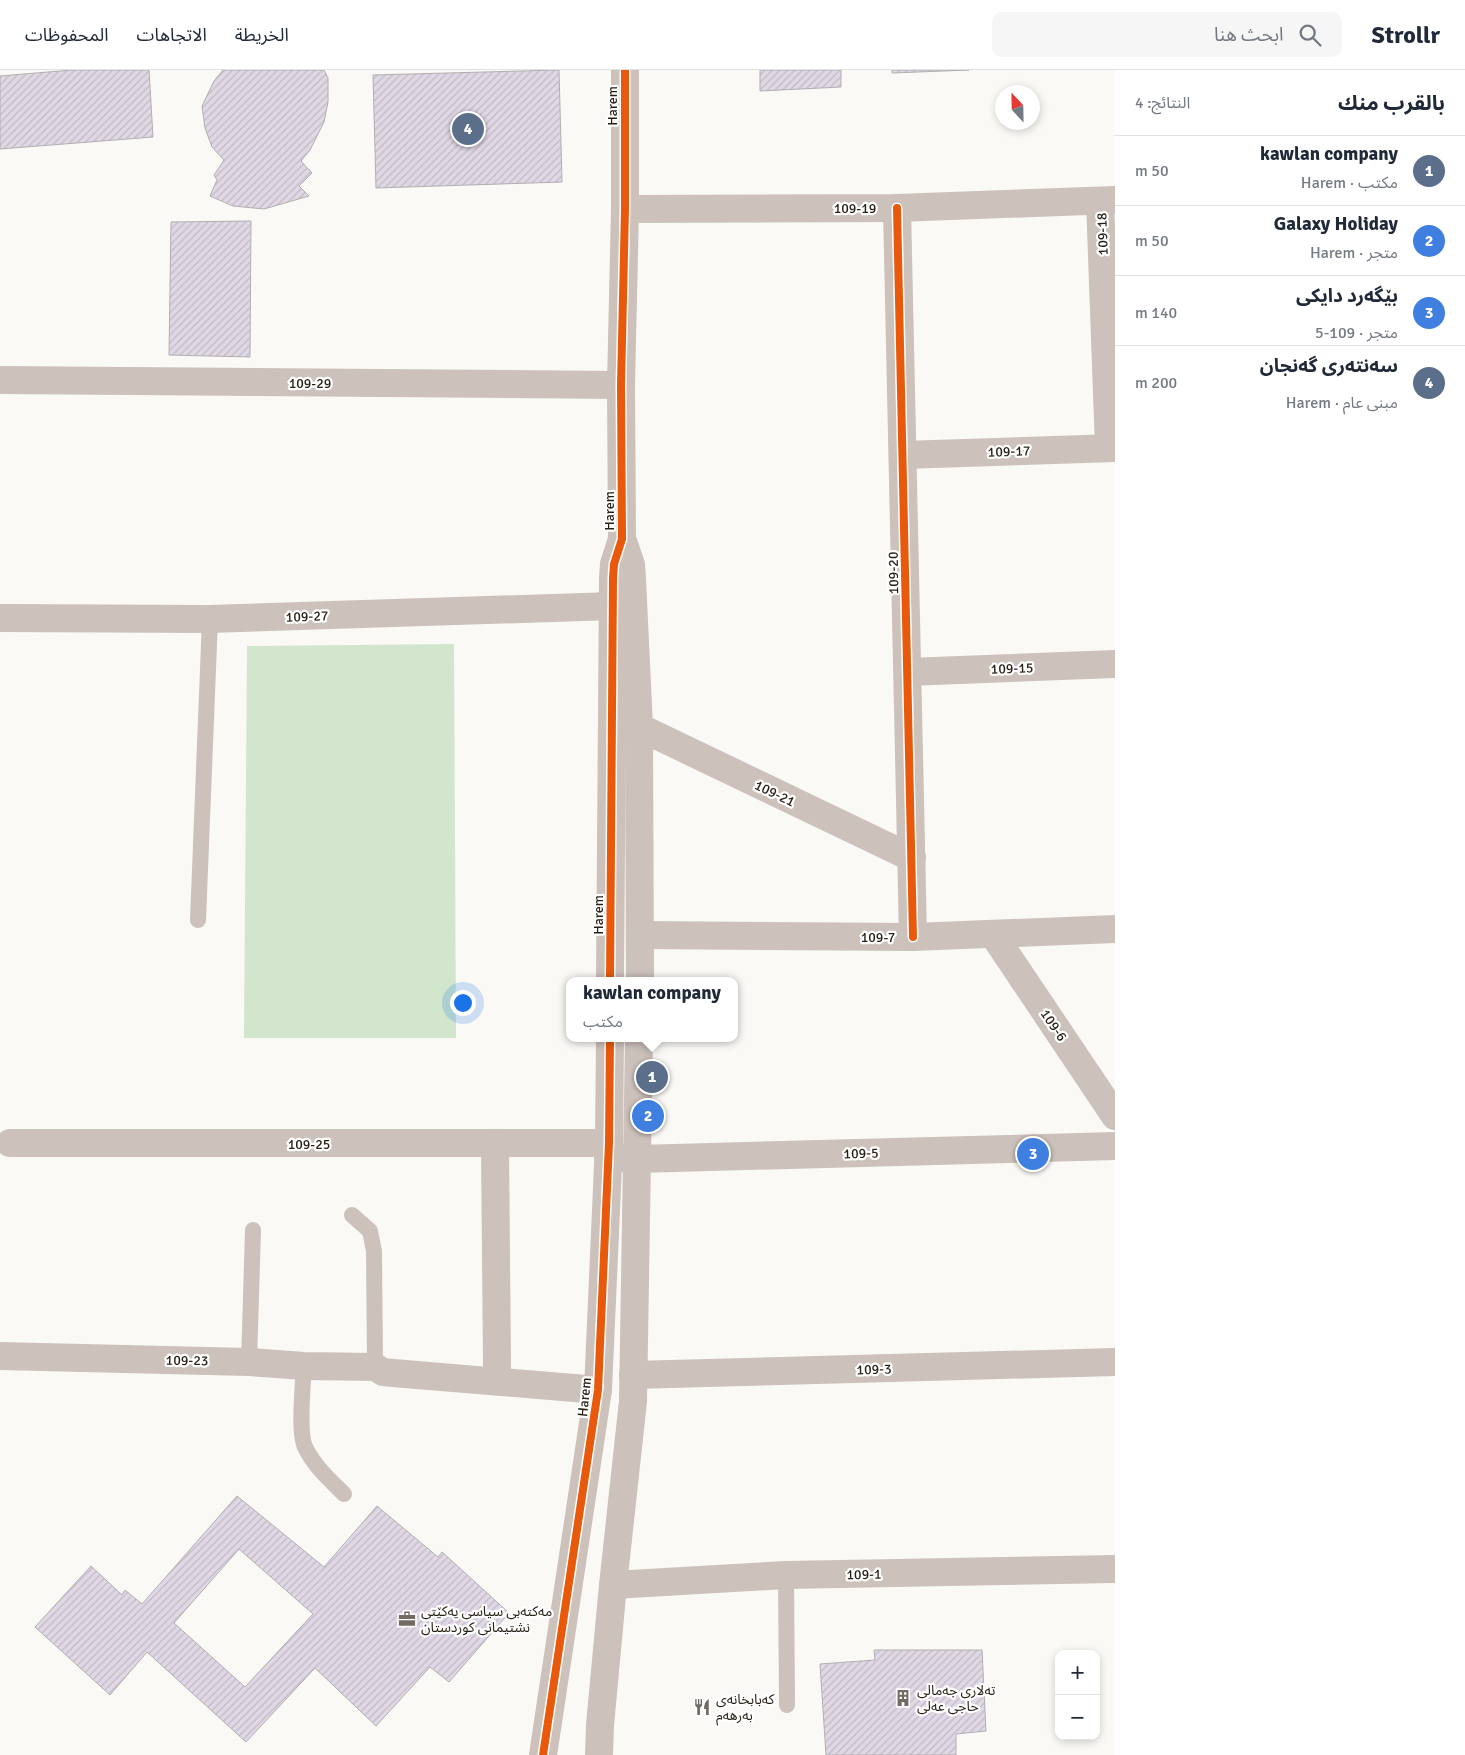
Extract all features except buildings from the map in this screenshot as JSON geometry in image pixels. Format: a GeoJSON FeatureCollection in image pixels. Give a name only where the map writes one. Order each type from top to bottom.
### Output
{"type":"FeatureCollection","features":[{"type":"Feature","properties":{"kind":"street","name":"Harem"},"geometry":{"type":"LineString","coordinates":[[610,977],[614,564],[622,539],[620,385],[625,209],[625,70]]}},
{"type":"Feature","properties":{"kind":"street","name":"109-19"},"geometry":{"type":"LineString","coordinates":[[625,209],[897,208],[1108,200]]}},
{"type":"Feature","properties":{"kind":"street","name":"109-18"},"geometry":{"type":"LineString","coordinates":[[1108,200],[1112,448]]}},
{"type":"Feature","properties":{"kind":"street","name":"109-20"},"geometry":{"type":"LineString","coordinates":[[897,208],[913,937]]}},
{"type":"Feature","properties":{"kind":"street","name":"109-29"},"geometry":{"type":"LineString","coordinates":[[0,380],[620,385]]}},
{"type":"Feature","properties":{"kind":"street","name":"109-17"},"geometry":{"type":"LineString","coordinates":[[903,455],[1112,448]]}},
{"type":"Feature","properties":{"kind":"street","name":"Harem"},"geometry":{"type":"LineString","coordinates":[[622,539],[628,552],[632,572],[639,727],[640,977]]}},
{"type":"Feature","properties":{"kind":"street","name":"109-27"},"geometry":{"type":"LineString","coordinates":[[0,618],[210,619],[613,606]]}},
{"type":"Feature","properties":{"kind":"street","name":"109-15"},"geometry":{"type":"LineString","coordinates":[[908,672],[1115,664]]}},
{"type":"Feature","properties":{"kind":"street","name":"109-21"},"geometry":{"type":"LineString","coordinates":[[639,727],[912,858]]}},
{"type":"Feature","properties":{"kind":"street","name":"109-7"},"geometry":{"type":"LineString","coordinates":[[640,935],[913,937],[1115,929]]}},
{"type":"Feature","properties":{"kind":"street","name":"109-6"},"geometry":{"type":"LineString","coordinates":[[992,934],[1115,1116]]}},
{"type":"Feature","properties":{"kind":"street","name":"Harem"},"geometry":{"type":"LineString","coordinates":[[543,1755],[599,1381],[608,1150],[610,1042]]}},
{"type":"Feature","properties":{"kind":"street"},"geometry":{"type":"LineString","coordinates":[[599,1755],[600,1725],[633,1388],[639,1042]]}},
{"type":"Feature","properties":{"kind":"street","name":"109-25"},"geometry":{"type":"LineString","coordinates":[[10,1143],[495,1144],[608,1150]]}},
{"type":"Feature","properties":{"kind":"street"},"geometry":{"type":"LineString","coordinates":[[495,1144],[496,1367]]}},
{"type":"Feature","properties":{"kind":"street","name":"109-5"},"geometry":{"type":"LineString","coordinates":[[608,1150],[638,1159],[1115,1146]]}},
{"type":"Feature","properties":{"kind":"street","name":"109-23"},"geometry":{"type":"LineString","coordinates":[[0,1356],[375,1367],[383,1372],[393,1373],[599,1381]]}},
{"type":"Feature","properties":{"kind":"street","name":"109-23"},"geometry":{"type":"LineString","coordinates":[[375,1367],[389,1361],[496,1367],[599,1381]]}},
{"type":"Feature","properties":{"kind":"street","name":"109-3"},"geometry":{"type":"LineString","coordinates":[[599,1381],[633,1388],[1115,1362]]}},
{"type":"Feature","properties":{"kind":"street","name":"109-1"},"geometry":{"type":"LineString","coordinates":[[613,1585],[786,1575],[1115,1569]]}},
{"type":"Feature","properties":{"kind":"lane"},"geometry":{"type":"LineString","coordinates":[[198,920],[210,619]]}},
{"type":"Feature","properties":{"kind":"lane"},"geometry":{"type":"LineString","coordinates":[[352,1215],[370,1231],[374,1251],[375,1367]]}},
{"type":"Feature","properties":{"kind":"lane"},"geometry":{"type":"LineString","coordinates":[[250,1362],[253,1230]]}},
{"type":"Feature","properties":{"kind":"lane"},"geometry":{"type":"LineString","coordinates":[[304,1366],[302,1417],[304,1445],[317,1467],[344,1494]]}},
{"type":"Feature","properties":{"kind":"lane"},"geometry":{"type":"LineString","coordinates":[[786,1575],[787,1705]]}},
{"type":"Feature","properties":{"kind":"green space"},"geometry":{"type":"Polygon","coordinates":[[[454,644],[456,1038],[244,1038],[247,646],[454,644]]]}},
{"type":"Feature","properties":{"kind":"cycle path"},"geometry":{"type":"LineString","coordinates":[[610,977],[613,578],[614,564],[622,539],[621,385],[625,209],[625,70]]}},
{"type":"Feature","properties":{"kind":"cycle path"},"geometry":{"type":"LineString","coordinates":[[897,208],[913,937]]}},
{"type":"Feature","properties":{"kind":"cycle path"},"geometry":{"type":"LineString","coordinates":[[543,1755],[598,1390],[609,1143],[610,1042]]}},
{"type":"Feature","properties":{"kind":"place","name":"سەنتەری گەنجان"},"geometry":{"type":"Point","coordinates":[468,129]}},
{"type":"Feature","properties":{"kind":"place","name":"kawlan company"},"geometry":{"type":"Point","coordinates":[652,1077]}},
{"type":"Feature","properties":{"kind":"place","name":"Galaxy Holiday"},"geometry":{"type":"Point","coordinates":[648,1116]}},
{"type":"Feature","properties":{"kind":"place","name":"بێگەرد دایکی"},"geometry":{"type":"Point","coordinates":[1033,1154]}},
{"type":"Feature","properties":{"kind":"place","name":"مەکتەبی سیاسی یەکێتی نشتیمانی کوردستان"},"geometry":{"type":"Point","coordinates":[407,1619]}},
{"type":"Feature","properties":{"kind":"place","name":"تەلاری جەمالی حاجی عەلی"},"geometry":{"type":"Point","coordinates":[903,1698]}},
{"type":"Feature","properties":{"kind":"place","name":"کەبابخانەی بەرهەم"},"geometry":{"type":"Point","coordinates":[702,1707]}}]}
